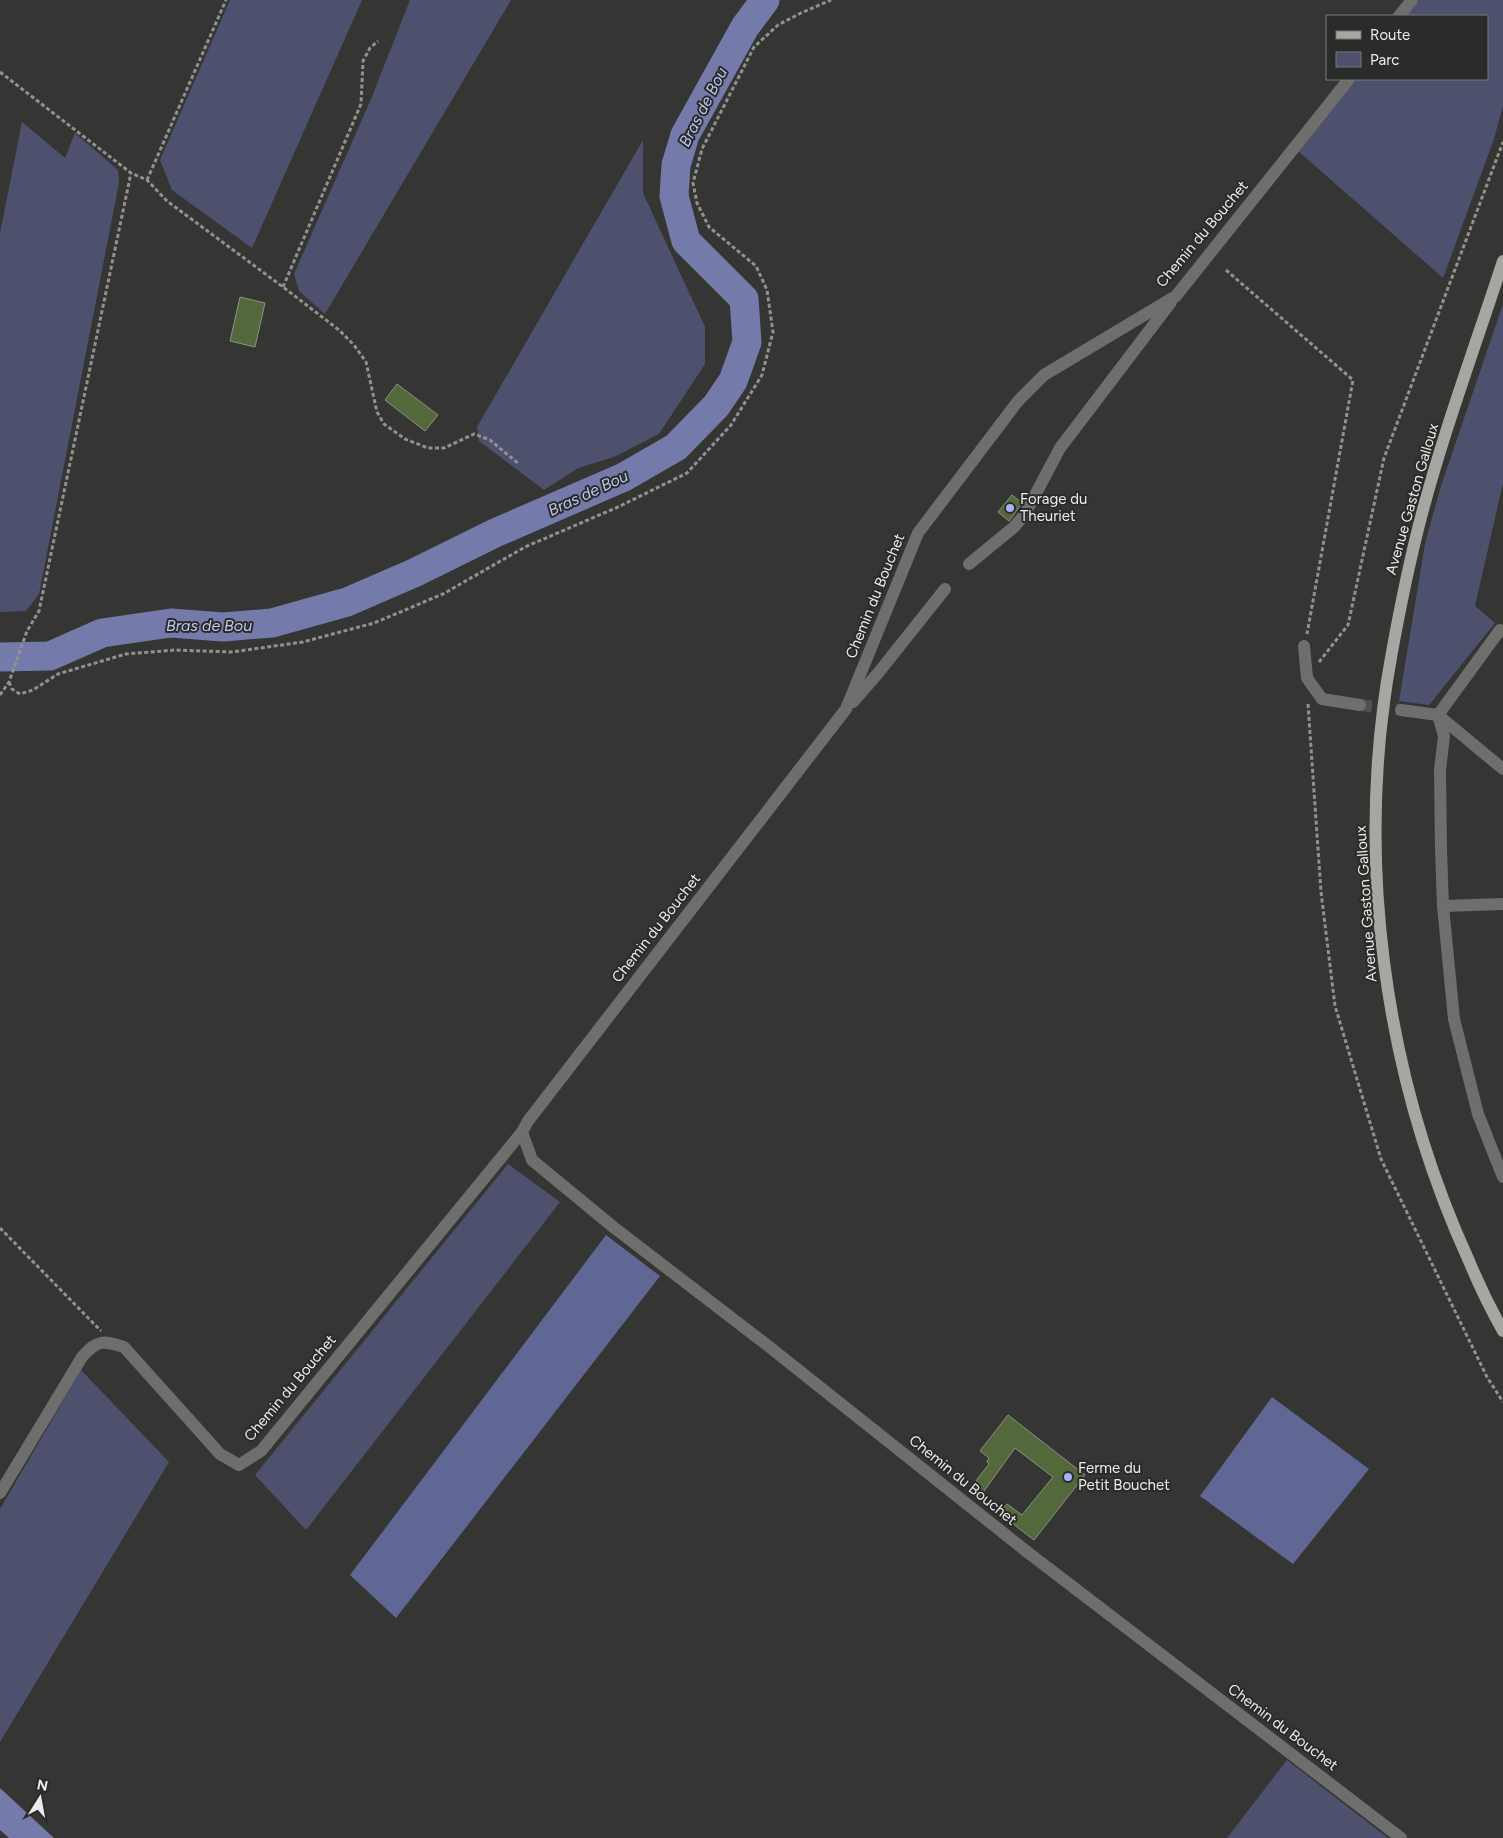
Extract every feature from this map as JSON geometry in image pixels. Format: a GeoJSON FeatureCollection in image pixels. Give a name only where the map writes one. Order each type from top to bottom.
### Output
{"type":"FeatureCollection","features":[{"type":"Feature","properties":{"kind":"main road","name":"Avenue Gaston Galloux"},"geometry":{"type":"LineString","coordinates":[[1503,261],[1434,475],[1420,522],[1404,592],[1391,653],[1382,718],[1377,772],[1375,827],[1377,880],[1384,955],[1390,1002],[1406,1080],[1429,1162],[1456,1233],[1492,1312],[1503,1331]]}},
{"type":"Feature","properties":{"kind":"street"},"geometry":{"type":"LineString","coordinates":[[1400,15],[1412,0]]}},
{"type":"Feature","properties":{"kind":"street","name":"Chemin du Bouchet"},"geometry":{"type":"LineString","coordinates":[[109,1342],[124,1347],[220,1454],[239,1465],[262,1451],[522,1132],[528,1121],[846,709],[918,533],[1018,401],[1044,375],[1176,296],[1348,80]]}},
{"type":"Feature","properties":{"kind":"street"},"geometry":{"type":"LineString","coordinates":[[969,564],[1014,527],[1025,514],[1060,448],[1176,296]]}},
{"type":"Feature","properties":{"kind":"street"},"geometry":{"type":"LineString","coordinates":[[846,709],[879,672],[945,589]]}},
{"type":"Feature","properties":{"kind":"street"},"geometry":{"type":"LineString","coordinates":[[1438,714],[1500,630]]}},
{"type":"Feature","properties":{"kind":"street"},"geometry":{"type":"LineString","coordinates":[[1304,646],[1307,678],[1322,699],[1360,705]]}},
{"type":"Feature","properties":{"kind":"street"},"geometry":{"type":"LineString","coordinates":[[1401,710],[1438,714],[1503,769]]}},
{"type":"Feature","properties":{"kind":"street"},"geometry":{"type":"LineString","coordinates":[[1438,714],[1444,736],[1440,770],[1443,906],[1454,1019],[1478,1114],[1503,1177]]}},
{"type":"Feature","properties":{"kind":"street"},"geometry":{"type":"LineString","coordinates":[[1443,906],[1503,904]]}},
{"type":"Feature","properties":{"kind":"street","name":"Chemin du Bouchet"},"geometry":{"type":"LineString","coordinates":[[522,1132],[532,1160],[612,1226],[775,1351],[1026,1551],[1401,1838]]}},
{"type":"Feature","properties":{"kind":"street"},"geometry":{"type":"LineString","coordinates":[[0,1493],[82,1357],[95,1344],[109,1342]]}},
{"type":"Feature","properties":{"kind":"path"},"geometry":{"type":"LineString","coordinates":[[147,180],[226,0]]}},
{"type":"Feature","properties":{"kind":"path"},"geometry":{"type":"LineString","coordinates":[[9,682],[12,689],[20,694],[33,690],[58,674],[126,654],[175,650],[232,652],[303,642],[374,623],[443,594],[525,547],[618,507],[687,472],[731,425],[762,376],[773,332],[767,290],[756,266],[709,227],[697,203],[693,184],[702,149],[754,47],[778,25],[831,0]]}},
{"type":"Feature","properties":{"kind":"path"},"geometry":{"type":"LineString","coordinates":[[283,286],[361,104],[363,61],[370,48],[378,41]]}},
{"type":"Feature","properties":{"kind":"path"},"geometry":{"type":"LineString","coordinates":[[0,72],[131,173],[147,180],[167,201],[283,286],[339,330],[354,345],[366,362],[377,412],[384,424],[405,439],[428,448],[444,448],[474,434],[490,440],[519,464]]}},
{"type":"Feature","properties":{"kind":"path"},"geometry":{"type":"LineString","coordinates":[[0,695],[9,682],[27,631],[39,611],[131,173]]}},
{"type":"Feature","properties":{"kind":"path"},"geometry":{"type":"LineString","coordinates":[[1226,270],[1353,380],[1304,646]]}},
{"type":"Feature","properties":{"kind":"path"},"geometry":{"type":"LineString","coordinates":[[0,1228],[98,1326],[109,1342]]}},
{"type":"Feature","properties":{"kind":"green space"},"geometry":{"type":"Polygon","coordinates":[[[230,0],[362,0],[252,248],[172,190],[160,160],[230,0]]]}},
{"type":"Feature","properties":{"kind":"green space"},"geometry":{"type":"Polygon","coordinates":[[[410,0],[511,0],[325,314],[299,291],[294,274],[371,99],[410,0]]]}},
{"type":"Feature","properties":{"kind":"green space"},"geometry":{"type":"Polygon","coordinates":[[[1419,0],[1503,0],[1503,106],[1494,139],[1443,278],[1298,151],[1354,80],[1488,80],[1488,15],[1407,15],[1419,0]]]}},
{"type":"Feature","properties":{"kind":"green space"},"geometry":{"type":"Polygon","coordinates":[[[22,122],[65,158],[75,133],[118,170],[119,183],[39,594],[26,611],[0,612],[0,233],[22,122]]]}},
{"type":"Feature","properties":{"kind":"green space"},"geometry":{"type":"Polygon","coordinates":[[[643,140],[643,193],[705,327],[705,364],[659,434],[614,457],[578,468],[544,490],[479,441],[477,427],[643,140]]]}},
{"type":"Feature","properties":{"kind":"green space"},"geometry":{"type":"Polygon","coordinates":[[[1503,304],[1503,483],[1475,606],[1495,623],[1429,705],[1399,701],[1425,544],[1440,489],[1503,304]]]}},
{"type":"Feature","properties":{"kind":"green space"},"geometry":{"type":"Polygon","coordinates":[[[508,1164],[560,1202],[306,1530],[255,1475],[508,1164]]]}},
{"type":"Feature","properties":{"kind":"green space"},"geometry":{"type":"Polygon","coordinates":[[[81,1370],[169,1462],[0,1742],[0,1509],[81,1370]]]}},
{"type":"Feature","properties":{"kind":"green space"},"geometry":{"type":"Polygon","coordinates":[[[1287,1760],[1388,1838],[1227,1838],[1287,1760]]]}},
{"type":"Feature","properties":{"kind":"shaded area"},"geometry":{"type":"Polygon","coordinates":[[[606,1235],[660,1276],[396,1618],[350,1575],[606,1235]]]}},
{"type":"Feature","properties":{"kind":"shaded area"},"geometry":{"type":"Polygon","coordinates":[[[1272,1397],[1369,1469],[1293,1564],[1200,1496],[1272,1397]]]}},
{"type":"Feature","properties":{"kind":"shaded area"},"geometry":{"type":"Polygon","coordinates":[[[0,1788],[54,1838],[9,1838],[0,1830],[0,1788]]]}},
{"type":"Feature","properties":{"kind":"building"},"geometry":{"type":"Polygon","coordinates":[[[240,297],[265,303],[255,347],[230,341],[240,297]]]}},
{"type":"Feature","properties":{"kind":"building"},"geometry":{"type":"Polygon","coordinates":[[[397,384],[438,415],[425,431],[385,400],[397,384]]]}},
{"type":"Feature","properties":{"kind":"building","name":"Forage du Theuriet"},"geometry":{"type":"Polygon","coordinates":[[[1012,495],[1022,503],[1009,521],[998,512],[1012,495]]]}},
{"type":"Feature","properties":{"kind":"building","name":"Ferme du Petit Bouchet"},"geometry":{"type":"Polygon","coordinates":[[[1008,1415],[1085,1475],[1034,1540],[999,1513],[1007,1504],[1022,1515],[1053,1477],[1015,1448],[979,1498],[969,1490],[989,1464],[987,1462],[989,1458],[980,1451],[1008,1415]]]}},
{"type":"Feature","properties":{"kind":"waterway","name":"Bras de Bou"},"geometry":{"type":"LineString","coordinates":[[0,657],[50,656],[102,633],[171,623],[223,627],[272,623],[347,602],[414,573],[495,533],[624,477],[676,447],[716,406],[733,381],[747,342],[744,299],[686,241],[674,196],[676,165],[685,135],[745,27],[765,0]]}},
{"type":"Feature","properties":{"kind":"tunnel"},"geometry":{"type":"LineString","coordinates":[[1360,705],[1401,710]]}},
{"type":"Feature","properties":{"kind":"place","name":"Forage du Theuriet"},"geometry":{"type":"Point","coordinates":[1010,508]}},
{"type":"Feature","properties":{"kind":"place","name":"Ferme du Petit Bouchet"},"geometry":{"type":"Point","coordinates":[1068,1477]}}]}
